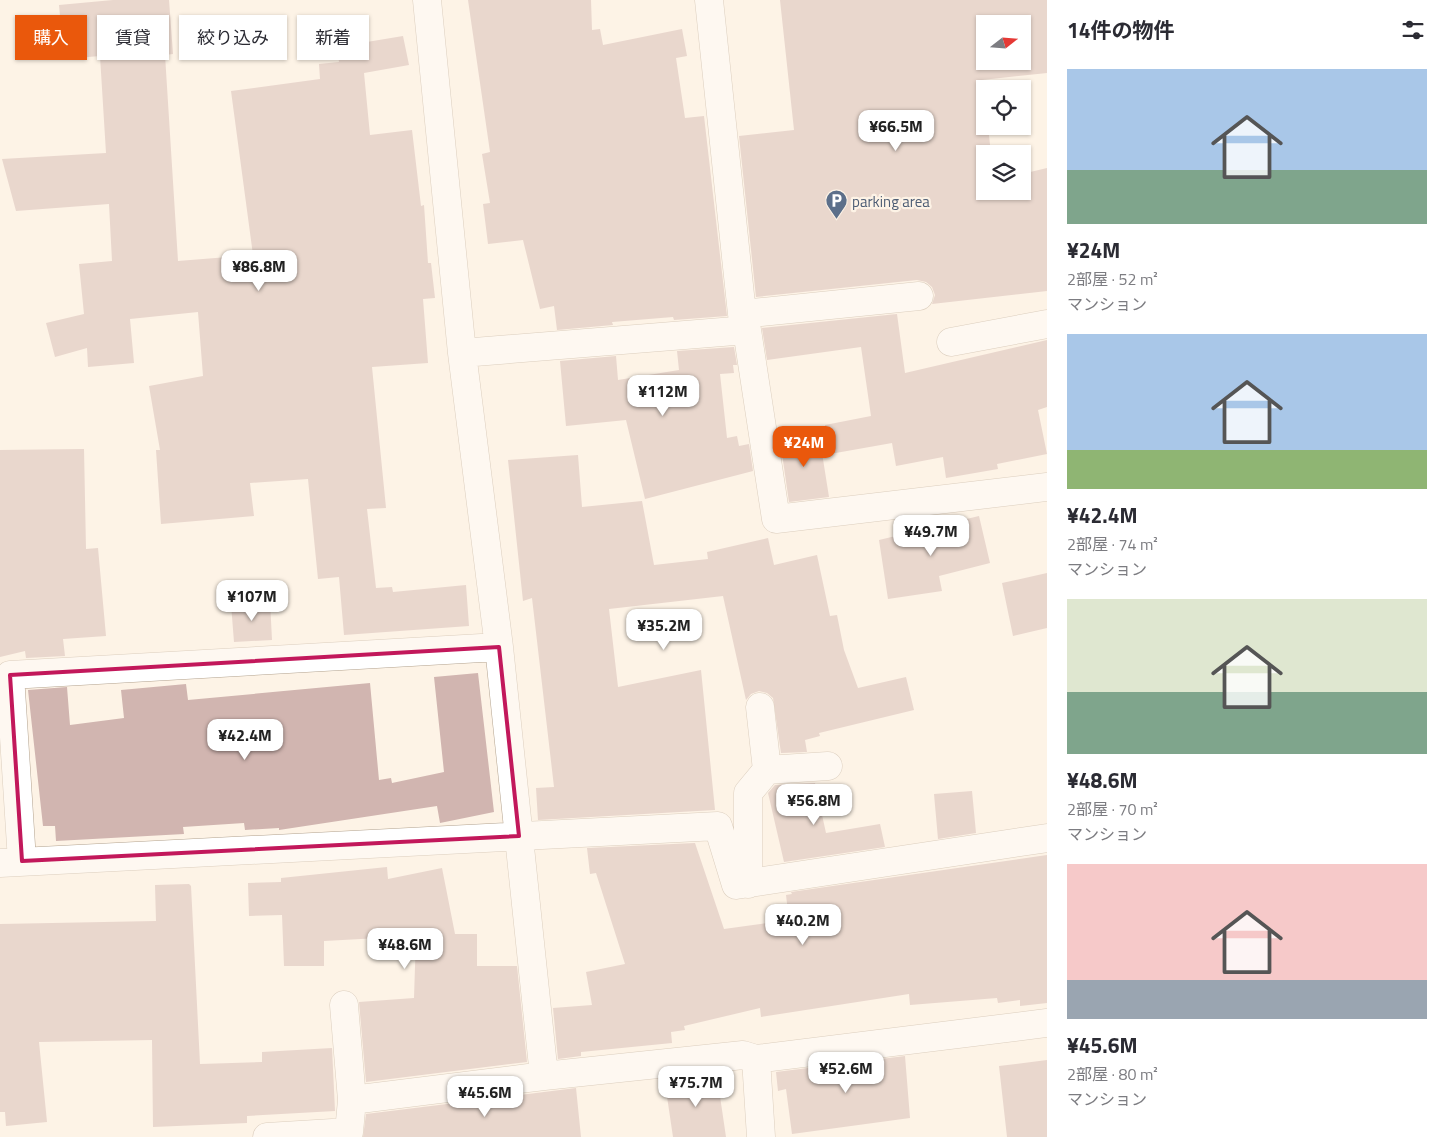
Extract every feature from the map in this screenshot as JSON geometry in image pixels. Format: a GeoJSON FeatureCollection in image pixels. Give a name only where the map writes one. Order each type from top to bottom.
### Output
{"type":"FeatureCollection","features":[{"type":"Feature","properties":{"kind":"street"},"geometry":{"type":"LineString","coordinates":[[427,0],[462,353],[499,647],[544,1076]]}},
{"type":"Feature","properties":{"kind":"street"},"geometry":{"type":"LineString","coordinates":[[709,0],[744,322],[776,519],[1047,487]]}},
{"type":"Feature","properties":{"kind":"street"},"geometry":{"type":"LineString","coordinates":[[462,353],[744,322],[919,296]]}},
{"type":"Feature","properties":{"kind":"street"},"geometry":{"type":"LineString","coordinates":[[951,342],[1047,324]]}},
{"type":"Feature","properties":{"kind":"street"},"geometry":{"type":"LineString","coordinates":[[499,647],[10,675],[11,862],[718,826],[734,884],[748,884],[1047,838]]}},
{"type":"Feature","properties":{"kind":"street"},"geometry":{"type":"LineString","coordinates":[[748,884],[748,793],[767,770],[760,707]]}},
{"type":"Feature","properties":{"kind":"street"},"geometry":{"type":"LineString","coordinates":[[767,770],[828,766]]}},
{"type":"Feature","properties":{"kind":"street"},"geometry":{"type":"LineString","coordinates":[[267,1137],[349,1132],[352,1100],[344,1005]]}},
{"type":"Feature","properties":{"kind":"street"},"geometry":{"type":"LineString","coordinates":[[352,1100],[544,1076],[743,1055],[756,1060],[1047,1023]]}},
{"type":"Feature","properties":{"kind":"street"},"geometry":{"type":"LineString","coordinates":[[756,1060],[762,1137]]}},
{"type":"Feature","properties":{"kind":"highlighted area"},"geometry":{"type":"Polygon","coordinates":[[[499,647],[519,836],[22,861],[10,675],[499,647]]]}},
{"type":"Feature","properties":{"kind":"building"},"geometry":{"type":"Polygon","coordinates":[[[113,0],[169,0],[173,54],[169,54],[169,15],[97,15],[97,56],[87,57],[87,15],[60,15],[59,5],[113,0]]]}},
{"type":"Feature","properties":{"kind":"building"},"geometry":{"type":"Polygon","coordinates":[[[468,0],[591,0],[592,30],[600,29],[603,45],[682,29],[687,56],[676,58],[685,118],[704,116],[727,316],[674,320],[673,317],[612,322],[613,325],[557,330],[554,306],[540,309],[523,240],[488,244],[483,204],[490,203],[482,154],[490,152],[468,0]]]}},
{"type":"Feature","properties":{"kind":"building"},"geometry":{"type":"Polygon","coordinates":[[[780,0],[1047,0],[1047,73],[976,80],[976,135],[989,135],[990,145],[976,145],[976,200],[1031,200],[1031,172],[1047,168],[1047,291],[932,304],[935,295],[932,287],[926,282],[917,280],[756,297],[739,136],[794,130],[780,0]]]}},
{"type":"Feature","properties":{"kind":"building"},"geometry":{"type":"Polygon","coordinates":[[[403,36],[409,65],[364,73],[370,135],[412,130],[421,206],[424,205],[428,263],[431,263],[435,298],[423,299],[428,363],[372,367],[386,508],[367,509],[376,588],[392,587],[393,592],[466,585],[469,626],[344,635],[339,577],[318,579],[308,479],[250,483],[254,516],[161,524],[156,450],[160,450],[149,386],[203,376],[198,312],[130,319],[134,363],[88,367],[87,348],[55,357],[46,323],[84,314],[79,264],[112,261],[109,204],[16,211],[2,159],[106,153],[100,60],[165,60],[178,261],[253,255],[231,91],[320,79],[319,64],[339,62],[339,60],[369,60],[369,42],[403,36]]]}},
{"type":"Feature","properties":{"kind":"building"},"geometry":{"type":"Polygon","coordinates":[[[897,314],[905,373],[1047,340],[1047,407],[1038,410],[1047,454],[997,464],[998,469],[946,478],[943,457],[896,466],[892,443],[830,454],[825,425],[871,416],[861,347],[767,360],[762,328],[897,314]]]}},
{"type":"Feature","properties":{"kind":"building"},"geometry":{"type":"Polygon","coordinates":[[[734,347],[737,365],[733,365],[734,373],[720,374],[727,438],[737,436],[739,446],[749,444],[753,471],[645,499],[626,420],[566,426],[560,361],[616,356],[618,380],[679,370],[677,351],[734,347]]]}},
{"type":"Feature","properties":{"kind":"building"},"geometry":{"type":"Polygon","coordinates":[[[819,434],[829,497],[789,502],[780,440],[819,434]]]}},
{"type":"Feature","properties":{"kind":"building"},"geometry":{"type":"Polygon","coordinates":[[[84,449],[86,549],[98,548],[106,636],[63,639],[65,656],[26,658],[25,651],[0,657],[0,450],[84,449]]]}},
{"type":"Feature","properties":{"kind":"building"},"geometry":{"type":"Polygon","coordinates":[[[578,455],[582,507],[642,501],[654,565],[708,559],[707,552],[768,538],[774,565],[817,555],[830,616],[837,615],[844,650],[858,688],[906,677],[914,710],[819,733],[820,736],[805,740],[807,752],[781,753],[773,698],[767,693],[759,691],[751,694],[746,700],[723,596],[609,609],[618,687],[701,670],[715,810],[538,820],[536,788],[554,787],[532,598],[523,601],[508,460],[578,455]]]}},
{"type":"Feature","properties":{"kind":"building"},"geometry":{"type":"Polygon","coordinates":[[[979,516],[990,563],[939,576],[942,591],[888,599],[879,540],[979,516]]]}},
{"type":"Feature","properties":{"kind":"building"},"geometry":{"type":"Polygon","coordinates":[[[1047,573],[1047,628],[1013,636],[1002,583],[1047,573]]]}},
{"type":"Feature","properties":{"kind":"building"},"geometry":{"type":"Polygon","coordinates":[[[270,601],[272,640],[234,642],[231,604],[270,601]]]}},
{"type":"Feature","properties":{"kind":"building"},"geometry":{"type":"Polygon","coordinates":[[[478,673],[494,812],[440,823],[437,806],[279,830],[279,828],[245,830],[244,823],[183,827],[184,834],[56,841],[55,826],[43,826],[28,690],[67,687],[70,725],[124,718],[121,690],[186,684],[188,700],[370,683],[379,780],[391,778],[392,783],[444,772],[434,677],[478,673]]]}},
{"type":"Feature","properties":{"kind":"building"},"geometry":{"type":"Polygon","coordinates":[[[815,783],[826,833],[880,824],[885,847],[784,862],[768,793],[775,785],[815,783]]]}},
{"type":"Feature","properties":{"kind":"building"},"geometry":{"type":"Polygon","coordinates":[[[972,791],[976,833],[938,839],[934,794],[972,791]]]}},
{"type":"Feature","properties":{"kind":"building"},"geometry":{"type":"Polygon","coordinates":[[[695,843],[724,929],[789,920],[786,895],[792,894],[791,892],[1047,855],[1047,1003],[1020,1006],[1020,1000],[998,1003],[997,998],[910,1005],[909,994],[761,1017],[760,1008],[684,1026],[685,1030],[671,1032],[672,1043],[581,1052],[581,1056],[558,1059],[553,1008],[592,1005],[586,972],[625,964],[596,873],[590,874],[587,848],[695,843]]]}},
{"type":"Feature","properties":{"kind":"building"},"geometry":{"type":"Polygon","coordinates":[[[387,867],[388,879],[442,868],[455,934],[477,934],[477,966],[517,966],[527,1062],[366,1082],[359,1002],[414,998],[416,936],[324,941],[324,966],[284,966],[282,915],[249,916],[248,883],[281,882],[281,878],[387,867]]]}},
{"type":"Feature","properties":{"kind":"building"},"geometry":{"type":"Polygon","coordinates":[[[189,884],[191,886],[200,1064],[262,1062],[262,1052],[332,1048],[335,1111],[247,1116],[247,1123],[153,1127],[152,1040],[39,1042],[47,1122],[6,1126],[5,1112],[0,1112],[0,924],[156,921],[155,885],[189,884]]]}},
{"type":"Feature","properties":{"kind":"building"},"geometry":{"type":"Polygon","coordinates":[[[905,1056],[910,1118],[792,1134],[786,1089],[778,1091],[776,1072],[905,1056]]]}},
{"type":"Feature","properties":{"kind":"building"},"geometry":{"type":"Polygon","coordinates":[[[1047,1060],[1047,1137],[1007,1137],[999,1066],[1047,1060]]]}},
{"type":"Feature","properties":{"kind":"building"},"geometry":{"type":"Polygon","coordinates":[[[717,1076],[726,1137],[673,1137],[665,1083],[717,1076]]]}},
{"type":"Feature","properties":{"kind":"building"},"geometry":{"type":"Polygon","coordinates":[[[576,1088],[581,1137],[363,1137],[366,1114],[576,1088]]]}},
{"type":"Feature","properties":{"kind":"place","name":"parking area"},"geometry":{"type":"Point","coordinates":[836,220]}}]}
